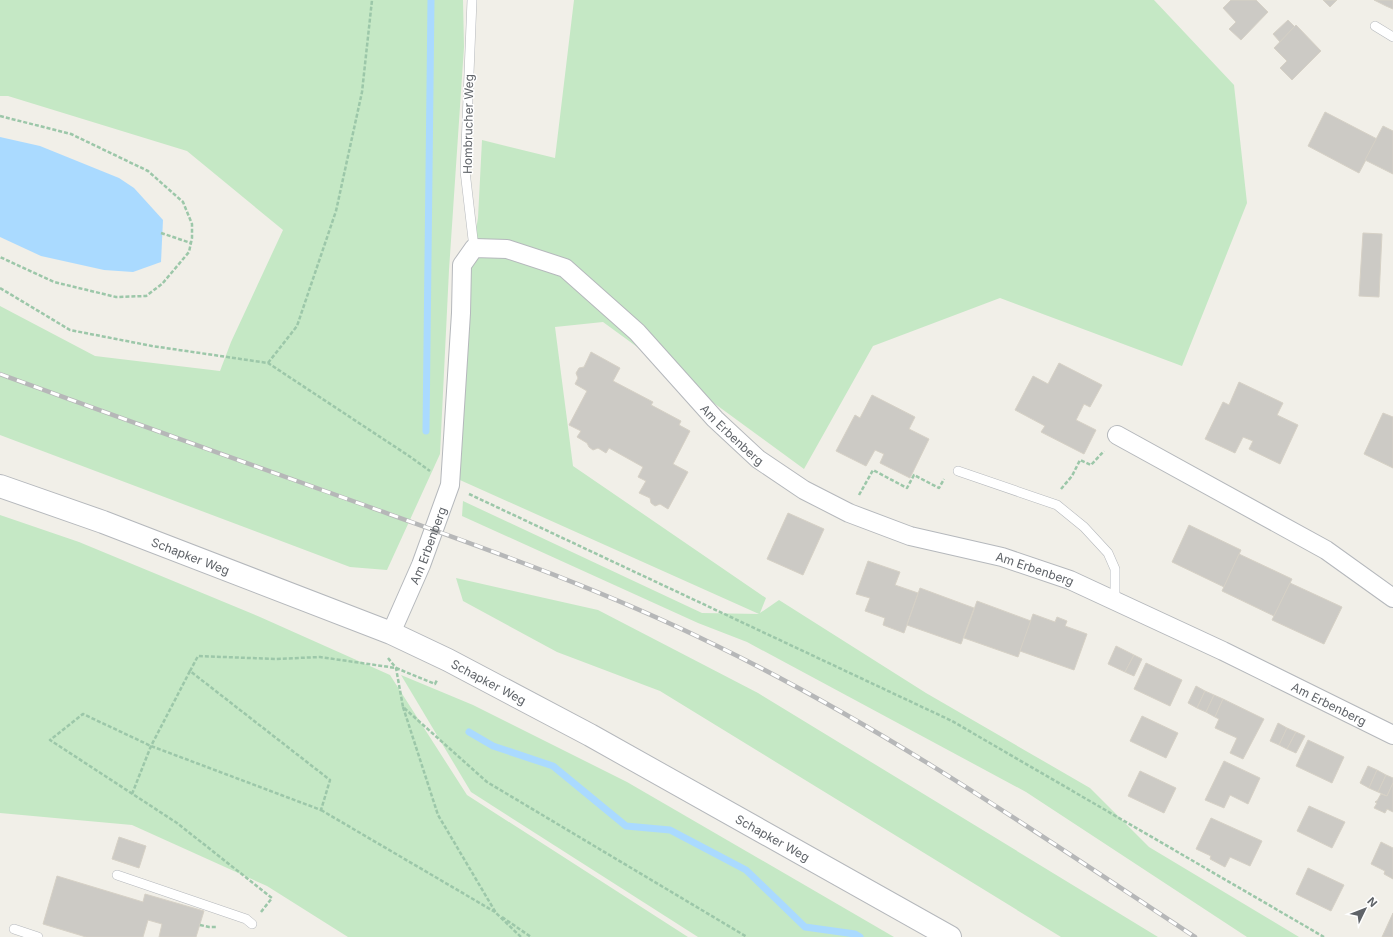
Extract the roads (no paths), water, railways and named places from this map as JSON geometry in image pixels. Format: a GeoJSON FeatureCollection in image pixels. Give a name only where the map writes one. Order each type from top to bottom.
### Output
{"type":"FeatureCollection","features":[{"type":"Feature","properties":{"kind":"street","name":"Am Erbenberg"},"geometry":{"type":"LineString","coordinates":[[391,633],[420,565],[450,485],[461,313],[462,265],[474,248],[507,249],[565,268],[637,332],[715,419],[758,459],[804,490],[849,513],[910,536],[1002,557],[1070,580],[1393,734]]}},
{"type":"Feature","properties":{"kind":"street"},"geometry":{"type":"LineString","coordinates":[[1117,435],[1326,550],[1393,598]]}},
{"type":"Feature","properties":{"kind":"street","name":"Schapker Weg"},"geometry":{"type":"LineString","coordinates":[[0,486],[103,522],[391,633],[448,660],[590,735],[950,937]]}},
{"type":"Feature","properties":{"kind":"lane","name":"Hombrucher Weg"},"geometry":{"type":"LineString","coordinates":[[472,0],[465,172],[474,248]]}},
{"type":"Feature","properties":{"kind":"lane"},"geometry":{"type":"LineString","coordinates":[[1375,26],[1393,37]]}},
{"type":"Feature","properties":{"kind":"lane"},"geometry":{"type":"LineString","coordinates":[[958,471],[1057,505],[1084,527],[1108,553],[1115,569],[1114,600]]}},
{"type":"Feature","properties":{"kind":"lane"},"geometry":{"type":"LineString","coordinates":[[117,875],[246,919],[252,924]]}},
{"type":"Feature","properties":{"kind":"lane"},"geometry":{"type":"LineString","coordinates":[[14,929],[38,937]]}},
{"type":"Feature","properties":{"kind":"water"},"geometry":{"type":"Polygon","coordinates":[[[0,137],[40,146],[119,178],[134,188],[163,220],[161,262],[133,272],[104,270],[41,256],[0,237],[0,137]]]}},
{"type":"Feature","properties":{"kind":"waterway"},"geometry":{"type":"LineString","coordinates":[[426,431],[431,0]]}},
{"type":"Feature","properties":{"kind":"waterway"},"geometry":{"type":"LineString","coordinates":[[469,732],[493,746],[553,766],[626,826],[670,830],[746,870],[805,927],[855,934],[860,937]]}},
{"type":"Feature","properties":{"kind":"railway"},"geometry":{"type":"LineString","coordinates":[[0,374],[539,569],[669,623],[774,675],[897,745],[1017,820],[1195,937]]}}]}
